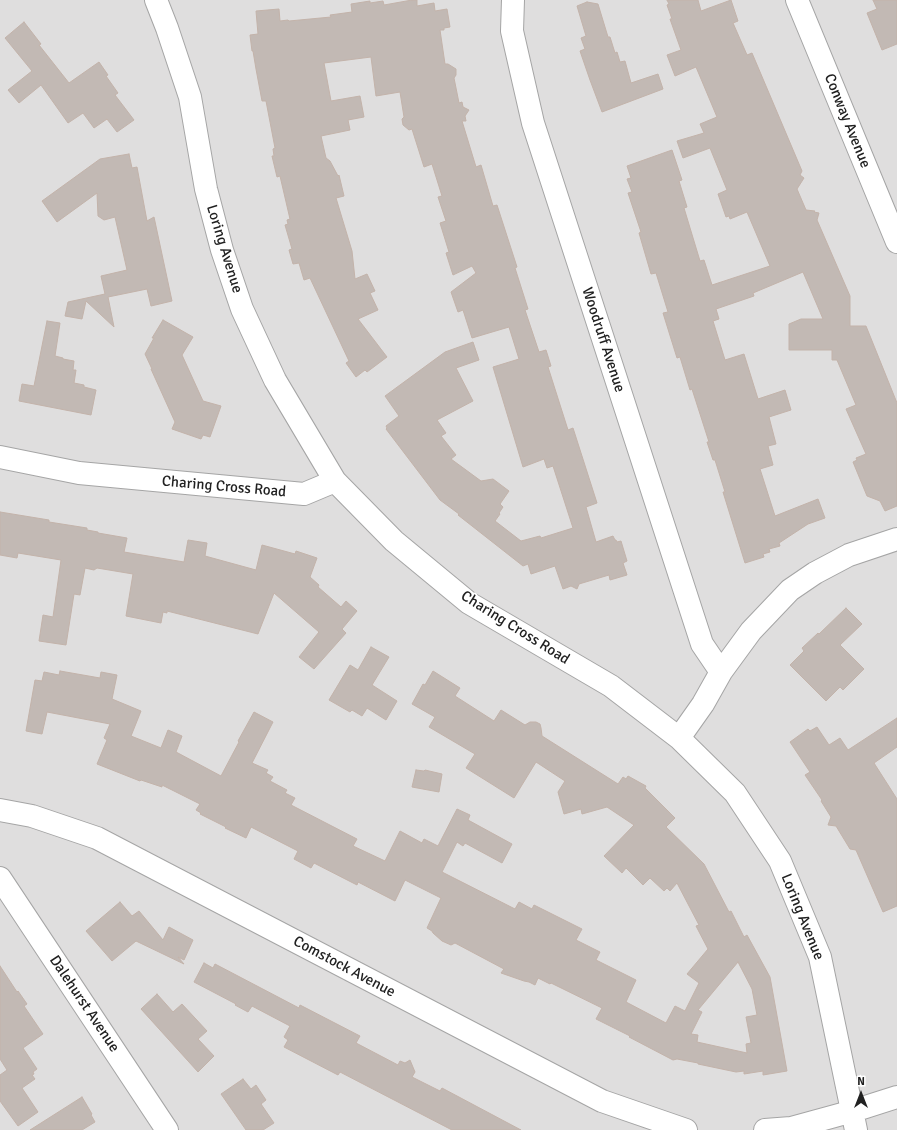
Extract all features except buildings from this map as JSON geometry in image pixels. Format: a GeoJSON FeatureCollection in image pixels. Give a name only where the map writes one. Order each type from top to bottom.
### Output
{"type":"FeatureCollection","features":[{"type":"Feature","properties":{"kind":"street","name":"Loring Avenue"},"geometry":{"type":"LineString","coordinates":[[156,0],[190,97],[206,189],[222,250],[242,309],[275,380],[335,481]]}},
{"type":"Feature","properties":{"kind":"street","name":"Woodruff Avenue"},"geometry":{"type":"LineString","coordinates":[[513,0],[512,31],[533,124],[702,644],[721,672]]}},
{"type":"Feature","properties":{"kind":"street","name":"Conway Avenue"},"geometry":{"type":"LineString","coordinates":[[797,0],[897,242]]}},
{"type":"Feature","properties":{"kind":"street","name":"Charing Cross Road"},"geometry":{"type":"LineString","coordinates":[[0,457],[79,473],[304,494],[335,481],[394,541],[469,603],[611,686],[678,738]]}},
{"type":"Feature","properties":{"kind":"street"},"geometry":{"type":"LineString","coordinates":[[678,738],[703,704],[721,672],[750,631],[790,590],[815,572],[849,555],[897,539]]}},
{"type":"Feature","properties":{"kind":"street","name":"Loring Avenue"},"geometry":{"type":"LineString","coordinates":[[678,738],[735,793],[780,861],[820,957],[855,1120]]}},
{"type":"Feature","properties":{"kind":"street","name":"Comstock Avenue"},"geometry":{"type":"LineString","coordinates":[[0,810],[32,816],[97,838],[602,1102],[686,1130]]}},
{"type":"Feature","properties":{"kind":"street","name":"Dalehurst Avenue"},"geometry":{"type":"LineString","coordinates":[[0,878],[167,1130]]}},
{"type":"Feature","properties":{"kind":"street"},"geometry":{"type":"LineString","coordinates":[[765,1130],[855,1120],[897,1097]]}},
{"type":"Feature","properties":{"kind":"shaded area"},"geometry":{"type":"Polygon","coordinates":[[[0,0],[897,0],[897,1130],[0,1130],[0,0]]]}}]}
